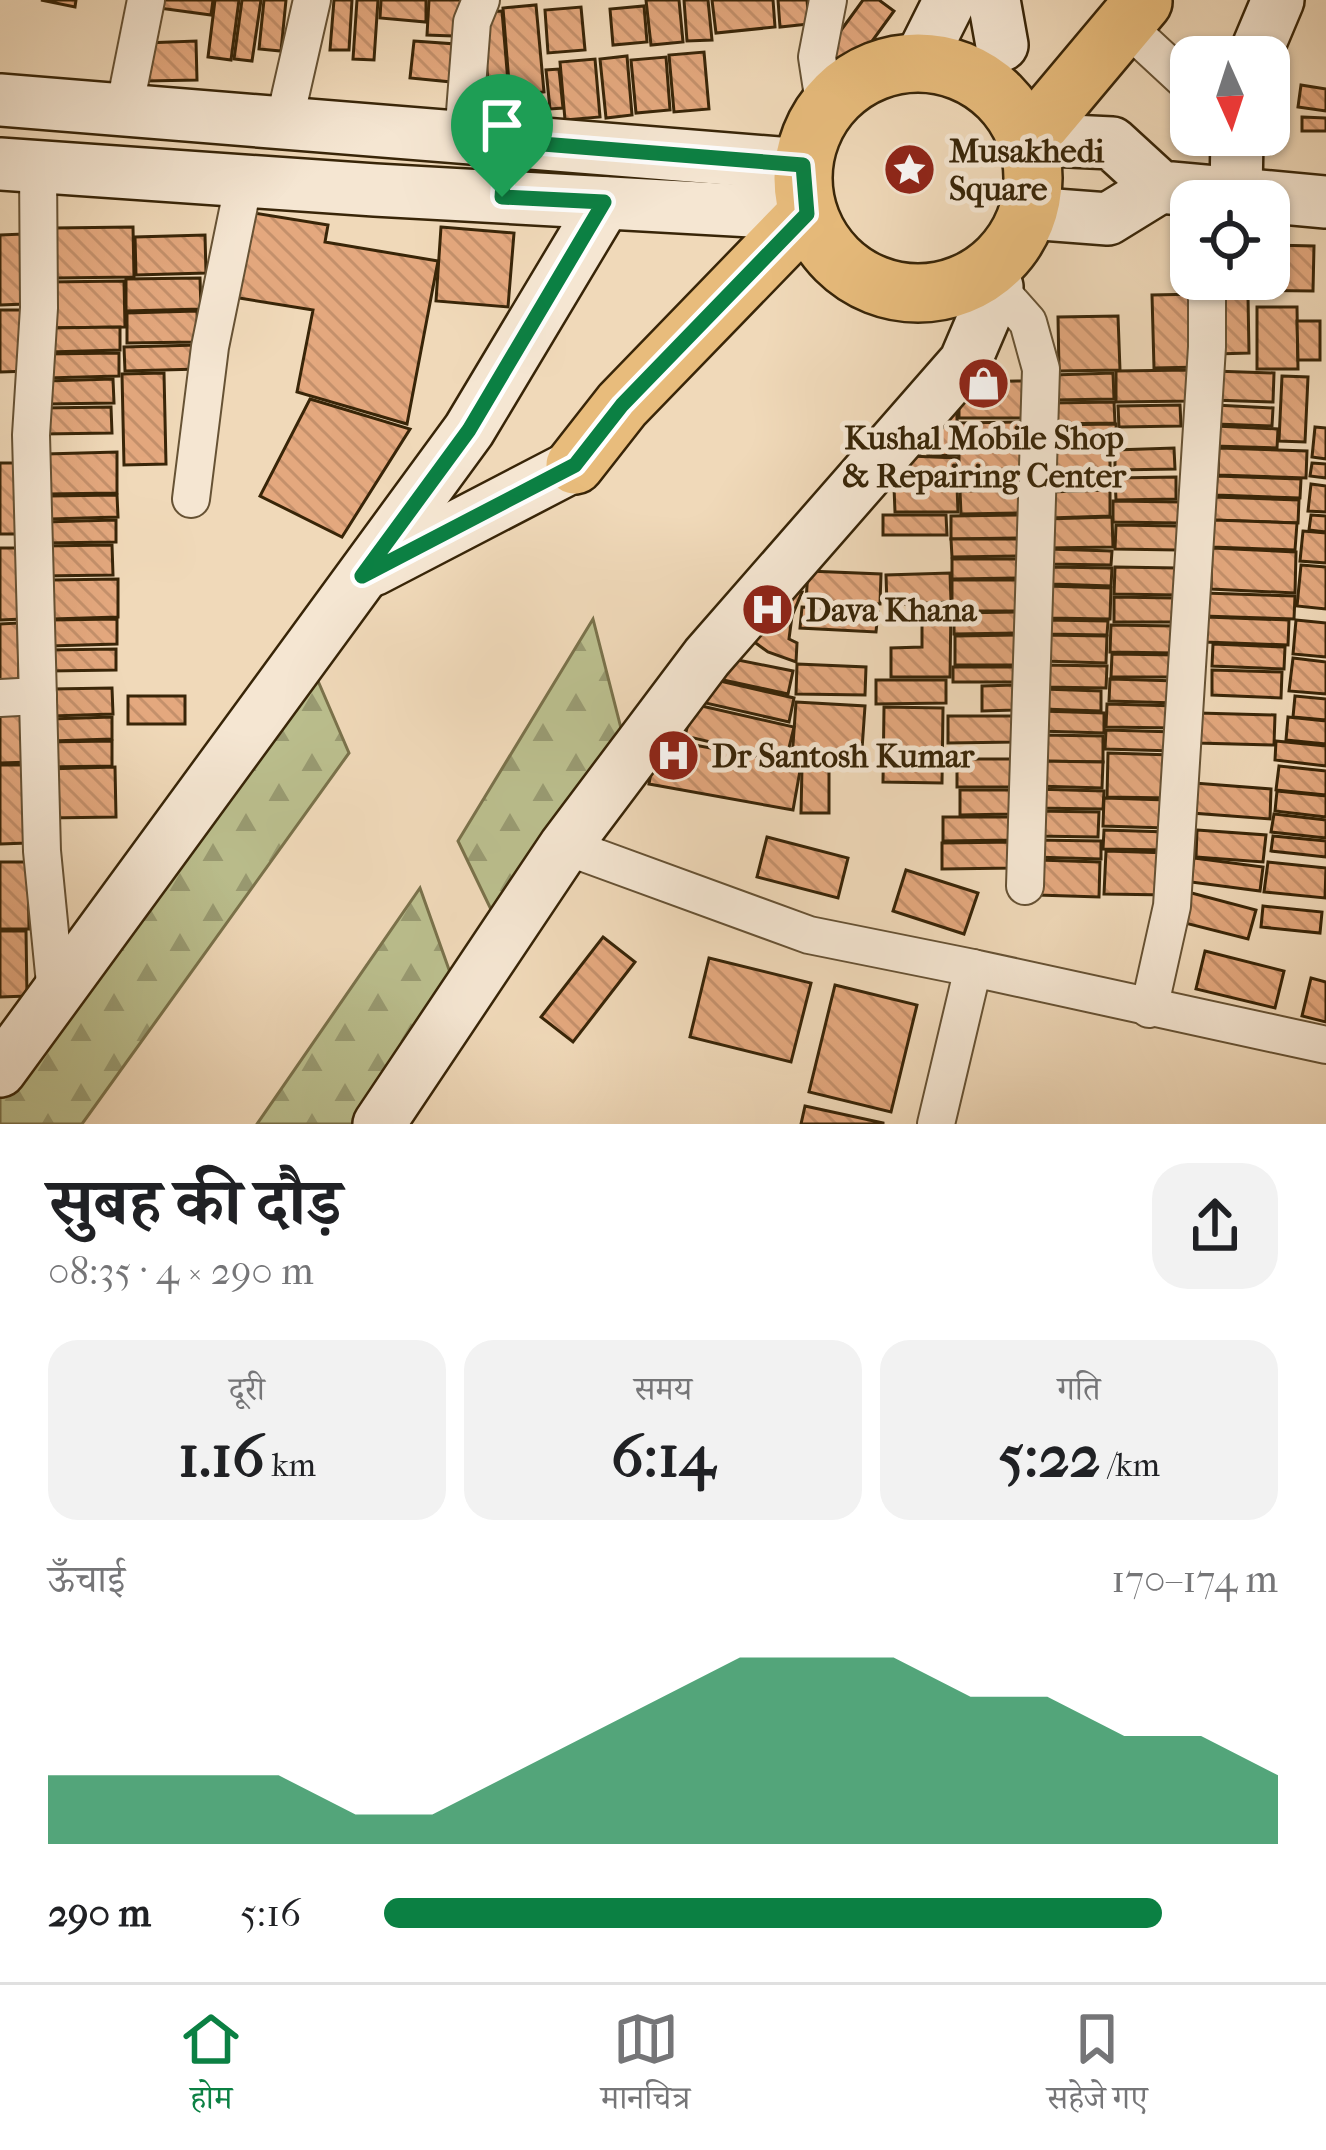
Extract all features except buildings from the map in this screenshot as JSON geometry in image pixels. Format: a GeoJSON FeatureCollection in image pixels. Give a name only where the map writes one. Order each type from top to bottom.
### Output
{"type":"FeatureCollection","features":[{"type":"Feature","properties":{"kind":"main road"},"geometry":{"type":"LineString","coordinates":[[1028,139],[1142,8]]}},
{"type":"Feature","properties":{"kind":"main road"},"geometry":{"type":"LineString","coordinates":[[990,41],[1011,108],[1028,139],[1034,176],[1029,213],[991,280],[915,294],[879,288],[848,271],[823,246],[805,189],[807,141],[824,109],[851,82],[884,67],[919,62],[954,68],[990,41]]}},
{"type":"Feature","properties":{"kind":"main road"},"geometry":{"type":"LineString","coordinates":[[575,465],[805,189]]}},
{"type":"Feature","properties":{"kind":"street"},"geometry":{"type":"LineString","coordinates":[[115,172],[146,0]]}},
{"type":"Feature","properties":{"kind":"street"},"geometry":{"type":"LineString","coordinates":[[284,123],[312,0]]}},
{"type":"Feature","properties":{"kind":"street"},"geometry":{"type":"LineString","coordinates":[[481,0],[472,22],[485,140],[502,197]]}},
{"type":"Feature","properties":{"kind":"street"},"geometry":{"type":"LineString","coordinates":[[824,109],[817,57],[828,0]]}},
{"type":"Feature","properties":{"kind":"street"},"geometry":{"type":"LineString","coordinates":[[919,62],[950,0]]}},
{"type":"Feature","properties":{"kind":"street"},"geometry":{"type":"LineString","coordinates":[[1263,36],[1278,0]]}},
{"type":"Feature","properties":{"kind":"street"},"geometry":{"type":"LineString","coordinates":[[1142,8],[1170,53]]}},
{"type":"Feature","properties":{"kind":"street"},"geometry":{"type":"LineString","coordinates":[[0,100],[485,140],[805,189]]}},
{"type":"Feature","properties":{"kind":"street"},"geometry":{"type":"LineString","coordinates":[[1028,139],[1112,143],[1179,180]]}},
{"type":"Feature","properties":{"kind":"street"},"geometry":{"type":"LineString","coordinates":[[56,994],[42,851],[38,696],[17,539],[31,435],[39,308],[19,165],[604,202],[805,189]]}},
{"type":"Feature","properties":{"kind":"street"},"geometry":{"type":"LineString","coordinates":[[190,500],[210,347],[244,181]]}},
{"type":"Feature","properties":{"kind":"street"},"geometry":{"type":"LineString","coordinates":[[1290,199],[1326,202]]}},
{"type":"Feature","properties":{"kind":"street"},"geometry":{"type":"LineString","coordinates":[[0,1071],[469,430],[604,202]]}},
{"type":"Feature","properties":{"kind":"street"},"geometry":{"type":"LineString","coordinates":[[1029,213],[1108,219],[1170,202]]}},
{"type":"Feature","properties":{"kind":"street"},"geometry":{"type":"LineString","coordinates":[[379,1124],[565,846],[707,657],[965,362],[991,280]]}},
{"type":"Feature","properties":{"kind":"street"},"geometry":{"type":"LineString","coordinates":[[991,280],[1028,322],[1041,369],[1025,886]]}},
{"type":"Feature","properties":{"kind":"street"},"geometry":{"type":"LineString","coordinates":[[1149,1009],[1172,906],[1207,300]]}},
{"type":"Feature","properties":{"kind":"street"},"geometry":{"type":"LineString","coordinates":[[362,576],[575,465]]}},
{"type":"Feature","properties":{"kind":"street"},"geometry":{"type":"LineString","coordinates":[[0,698],[38,696]]}},
{"type":"Feature","properties":{"kind":"street"},"geometry":{"type":"LineString","coordinates":[[565,846],[808,935],[1326,1045]]}},
{"type":"Feature","properties":{"kind":"street"},"geometry":{"type":"LineString","coordinates":[[936,1124],[973,968]]}},
{"type":"Feature","properties":{"kind":"green space"},"geometry":{"type":"Polygon","coordinates":[[[593,619],[623,736],[498,924],[458,841],[593,619]]]}},
{"type":"Feature","properties":{"kind":"green space"},"geometry":{"type":"Polygon","coordinates":[[[306,653],[349,753],[82,1124],[0,1124],[0,1066],[306,653]]]}},
{"type":"Feature","properties":{"kind":"green space"},"geometry":{"type":"Polygon","coordinates":[[[420,888],[452,978],[357,1124],[257,1124],[420,888]]]}},
{"type":"Feature","properties":{"kind":"place","name":"Musakhedi Square"},"geometry":{"type":"Point","coordinates":[910,170]}},
{"type":"Feature","properties":{"kind":"place","name":"Kushal Mobile Shop & Repairing Center"},"geometry":{"type":"Point","coordinates":[984,384]}},
{"type":"Feature","properties":{"kind":"place","name":"Dava Khana"},"geometry":{"type":"Point","coordinates":[767,610]}},
{"type":"Feature","properties":{"kind":"place","name":"Dr Santosh Kumar"},"geometry":{"type":"Point","coordinates":[673,756]}},
{"type":"Feature","properties":{"kind":"route"},"geometry":{"type":"LineString","coordinates":[[506,141],[803,165],[807,214],[622,405],[575,465],[362,576],[469,430],[604,202],[502,197],[506,141]]}}]}
